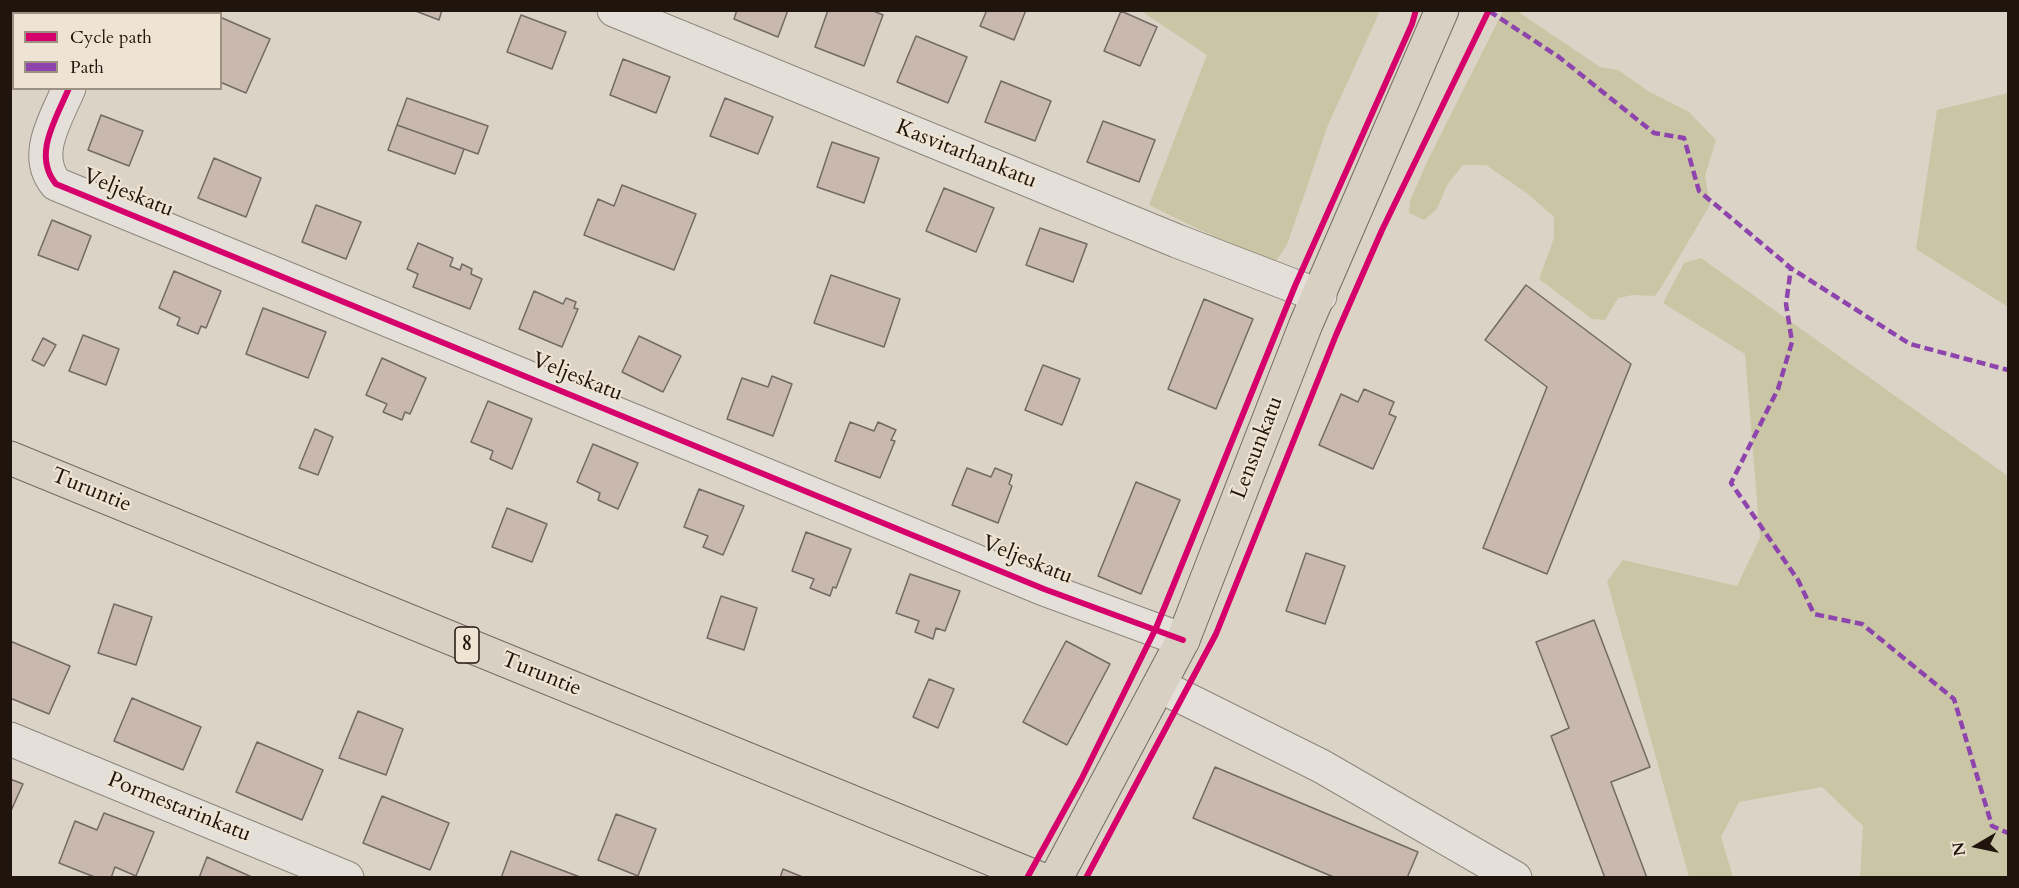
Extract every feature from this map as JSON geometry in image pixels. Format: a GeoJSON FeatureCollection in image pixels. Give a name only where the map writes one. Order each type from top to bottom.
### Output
{"type":"FeatureCollection","features":[{"type":"Feature","properties":{"kind":"main road","name":"Lensunkatu"},"geometry":{"type":"LineString","coordinates":[[1056,878],[1183,640],[1306,324],[1442,10]]}},
{"type":"Feature","properties":{"kind":"main road","name":"Turuntie"},"geometry":{"type":"LineString","coordinates":[[10,459],[1038,878]]}},
{"type":"Feature","properties":{"kind":"street","name":"Kasvitarhankatu"},"geometry":{"type":"LineString","coordinates":[[614,10],[1168,237],[1320,296]]}},
{"type":"Feature","properties":{"kind":"street","name":"Veljeskatu"},"geometry":{"type":"LineString","coordinates":[[68,90],[46,144],[47,173],[56,184],[1044,589],[1183,640]]}},
{"type":"Feature","properties":{"kind":"street"},"geometry":{"type":"LineString","coordinates":[[1160,686],[1322,766],[1515,878]]}},
{"type":"Feature","properties":{"kind":"street","name":"Pormestarinkatu"},"geometry":{"type":"LineString","coordinates":[[10,739],[347,878]]}},
{"type":"Feature","properties":{"kind":"shaded area"},"geometry":{"type":"Polygon","coordinates":[[[1141,11],[1380,11],[1328,125],[1287,245],[1276,261],[1264,261],[1149,205],[1207,55],[1141,11]]]}},
{"type":"Feature","properties":{"kind":"shaded area"},"geometry":{"type":"Polygon","coordinates":[[[1503,11],[1517,11],[1600,67],[1618,70],[1648,91],[1689,112],[1716,140],[1705,176],[1710,205],[1660,289],[1655,296],[1633,295],[1618,298],[1605,320],[1592,319],[1539,279],[1554,238],[1554,217],[1528,194],[1486,165],[1463,165],[1447,185],[1437,209],[1424,220],[1409,213],[1410,201],[1427,162],[1503,11]]]}},
{"type":"Feature","properties":{"kind":"shaded area"},"geometry":{"type":"Polygon","coordinates":[[[2008,93],[2008,307],[1916,249],[1937,110],[2008,93]]]}},
{"type":"Feature","properties":{"kind":"shaded area"},"geometry":{"type":"Polygon","coordinates":[[[1701,258],[2008,476],[2008,877],[1860,877],[1863,826],[1822,787],[1739,802],[1721,837],[1733,877],[1689,877],[1607,581],[1623,560],[1737,586],[1760,538],[1745,354],[1663,303],[1684,263],[1701,258]]]}},
{"type":"Feature","properties":{"kind":"building"},"geometry":{"type":"Polygon","coordinates":[[[185,10],[205,10],[208,12],[184,12],[185,10]]]}},
{"type":"Feature","properties":{"kind":"building"},"geometry":{"type":"Polygon","coordinates":[[[413,10],[442,10],[439,20],[413,10]]]}},
{"type":"Feature","properties":{"kind":"building"},"geometry":{"type":"Polygon","coordinates":[[[737,10],[788,10],[778,37],[734,19],[737,10]]]}},
{"type":"Feature","properties":{"kind":"building"},"geometry":{"type":"Polygon","coordinates":[[[828,10],[871,10],[883,15],[864,66],[815,47],[828,10]]]}},
{"type":"Feature","properties":{"kind":"building"},"geometry":{"type":"Polygon","coordinates":[[[987,10],[1026,10],[1014,40],[980,26],[987,10]]]}},
{"type":"Feature","properties":{"kind":"building"},"geometry":{"type":"Polygon","coordinates":[[[1121,11],[1157,27],[1140,66],[1104,51],[1121,11]]]}},
{"type":"Feature","properties":{"kind":"building"},"geometry":{"type":"Polygon","coordinates":[[[521,15],[566,32],[552,69],[507,52],[521,15]]]}},
{"type":"Feature","properties":{"kind":"building"},"geometry":{"type":"Polygon","coordinates":[[[222,18],[270,39],[246,93],[222,83],[222,18]]]}},
{"type":"Feature","properties":{"kind":"building"},"geometry":{"type":"Polygon","coordinates":[[[916,36],[967,57],[948,103],[897,82],[916,36]]]}},
{"type":"Feature","properties":{"kind":"building"},"geometry":{"type":"Polygon","coordinates":[[[623,59],[670,77],[656,113],[610,95],[623,59]]]}},
{"type":"Feature","properties":{"kind":"building"},"geometry":{"type":"Polygon","coordinates":[[[1001,81],[1051,101],[1035,141],[985,122],[1001,81]]]}},
{"type":"Feature","properties":{"kind":"building"},"geometry":{"type":"Polygon","coordinates":[[[407,98],[488,126],[478,154],[397,125],[407,98]]]}},
{"type":"Feature","properties":{"kind":"building"},"geometry":{"type":"Polygon","coordinates":[[[725,98],[773,117],[758,154],[710,136],[725,98]]]}},
{"type":"Feature","properties":{"kind":"building"},"geometry":{"type":"Polygon","coordinates":[[[101,115],[143,131],[129,166],[88,150],[101,115]]]}},
{"type":"Feature","properties":{"kind":"building"},"geometry":{"type":"Polygon","coordinates":[[[1103,121],[1155,140],[1139,182],[1087,162],[1103,121]]]}},
{"type":"Feature","properties":{"kind":"building"},"geometry":{"type":"Polygon","coordinates":[[[397,125],[464,149],[455,174],[388,150],[397,125]]]}},
{"type":"Feature","properties":{"kind":"building"},"geometry":{"type":"Polygon","coordinates":[[[832,142],[879,158],[864,203],[817,187],[832,142]]]}},
{"type":"Feature","properties":{"kind":"building"},"geometry":{"type":"Polygon","coordinates":[[[214,158],[261,178],[246,217],[198,198],[214,158]]]}},
{"type":"Feature","properties":{"kind":"building"},"geometry":{"type":"Polygon","coordinates":[[[622,185],[696,214],[674,270],[584,235],[598,199],[614,206],[622,185]]]}},
{"type":"Feature","properties":{"kind":"building"},"geometry":{"type":"Polygon","coordinates":[[[944,188],[994,208],[976,252],[926,231],[944,188]]]}},
{"type":"Feature","properties":{"kind":"building"},"geometry":{"type":"Polygon","coordinates":[[[316,205],[361,222],[346,259],[302,242],[316,205]]]}},
{"type":"Feature","properties":{"kind":"building"},"geometry":{"type":"Polygon","coordinates":[[[52,220],[91,236],[78,270],[38,255],[52,220]]]}},
{"type":"Feature","properties":{"kind":"building"},"geometry":{"type":"Polygon","coordinates":[[[1040,228],[1087,244],[1073,282],[1026,265],[1040,228]]]}},
{"type":"Feature","properties":{"kind":"building"},"geometry":{"type":"Polygon","coordinates":[[[418,243],[453,258],[450,266],[460,270],[462,264],[472,269],[471,274],[482,279],[470,309],[413,287],[418,274],[407,269],[418,243]]]}},
{"type":"Feature","properties":{"kind":"building"},"geometry":{"type":"Polygon","coordinates":[[[174,271],[221,291],[206,328],[201,326],[198,334],[177,325],[180,318],[159,308],[174,271]]]}},
{"type":"Feature","properties":{"kind":"building"},"geometry":{"type":"Polygon","coordinates":[[[831,275],[900,299],[884,347],[814,323],[831,275]]]}},
{"type":"Feature","properties":{"kind":"building"},"geometry":{"type":"Polygon","coordinates":[[[1526,285],[1631,364],[1547,574],[1483,548],[1547,387],[1485,340],[1526,285]]]}},
{"type":"Feature","properties":{"kind":"building"},"geometry":{"type":"Polygon","coordinates":[[[534,291],[563,304],[566,298],[576,302],[574,308],[578,309],[562,347],[519,329],[534,291]]]}},
{"type":"Feature","properties":{"kind":"building"},"geometry":{"type":"Polygon","coordinates":[[[1204,299],[1253,319],[1216,409],[1168,389],[1204,299]]]}},
{"type":"Feature","properties":{"kind":"building"},"geometry":{"type":"Polygon","coordinates":[[[263,308],[326,332],[308,378],[246,354],[263,308]]]}},
{"type":"Feature","properties":{"kind":"building"},"geometry":{"type":"Polygon","coordinates":[[[83,335],[119,349],[106,385],[69,371],[83,335]]]}},
{"type":"Feature","properties":{"kind":"building"},"geometry":{"type":"Polygon","coordinates":[[[639,336],[681,356],[663,392],[622,372],[639,336]]]}},
{"type":"Feature","properties":{"kind":"building"},"geometry":{"type":"Polygon","coordinates":[[[43,338],[56,345],[44,366],[32,360],[43,338]]]}},
{"type":"Feature","properties":{"kind":"building"},"geometry":{"type":"Polygon","coordinates":[[[382,358],[426,378],[410,414],[405,412],[402,420],[383,412],[387,404],[366,395],[382,358]]]}},
{"type":"Feature","properties":{"kind":"building"},"geometry":{"type":"Polygon","coordinates":[[[1043,365],[1080,379],[1062,425],[1025,410],[1043,365]]]}},
{"type":"Feature","properties":{"kind":"building"},"geometry":{"type":"Polygon","coordinates":[[[772,376],[792,384],[773,436],[727,419],[742,378],[768,387],[772,376]]]}},
{"type":"Feature","properties":{"kind":"building"},"geometry":{"type":"Polygon","coordinates":[[[1364,389],[1394,402],[1389,414],[1396,417],[1373,469],[1319,445],[1341,394],[1358,402],[1364,389]]]}},
{"type":"Feature","properties":{"kind":"building"},"geometry":{"type":"Polygon","coordinates":[[[488,401],[532,419],[512,469],[490,459],[493,451],[471,442],[488,401]]]}},
{"type":"Feature","properties":{"kind":"building"},"geometry":{"type":"Polygon","coordinates":[[[850,422],[874,431],[878,422],[896,430],[891,440],[895,441],[880,478],[835,461],[850,422]]]}},
{"type":"Feature","properties":{"kind":"building"},"geometry":{"type":"Polygon","coordinates":[[[315,429],[333,437],[318,475],[299,468],[315,429]]]}},
{"type":"Feature","properties":{"kind":"building"},"geometry":{"type":"Polygon","coordinates":[[[593,444],[638,463],[618,509],[598,500],[600,493],[577,482],[593,444]]]}},
{"type":"Feature","properties":{"kind":"building"},"geometry":{"type":"Polygon","coordinates":[[[967,468],[991,477],[995,468],[1012,475],[1009,484],[1012,486],[998,523],[952,505],[967,468]]]}},
{"type":"Feature","properties":{"kind":"building"},"geometry":{"type":"Polygon","coordinates":[[[1136,482],[1180,500],[1141,594],[1098,576],[1136,482]]]}},
{"type":"Feature","properties":{"kind":"building"},"geometry":{"type":"Polygon","coordinates":[[[699,489],[744,506],[723,555],[703,547],[708,536],[684,527],[699,489]]]}},
{"type":"Feature","properties":{"kind":"building"},"geometry":{"type":"Polygon","coordinates":[[[507,508],[547,524],[532,562],[492,547],[507,508]]]}},
{"type":"Feature","properties":{"kind":"building"},"geometry":{"type":"Polygon","coordinates":[[[806,532],[851,549],[836,588],[833,587],[830,596],[810,588],[814,579],[792,571],[806,532]]]}},
{"type":"Feature","properties":{"kind":"building"},"geometry":{"type":"Polygon","coordinates":[[[1306,553],[1345,566],[1325,624],[1286,611],[1306,553]]]}},
{"type":"Feature","properties":{"kind":"building"},"geometry":{"type":"Polygon","coordinates":[[[910,574],[960,591],[945,631],[936,628],[933,639],[915,632],[919,621],[896,613],[910,574]]]}},
{"type":"Feature","properties":{"kind":"building"},"geometry":{"type":"Polygon","coordinates":[[[721,596],[757,608],[744,650],[707,638],[721,596]]]}},
{"type":"Feature","properties":{"kind":"building"},"geometry":{"type":"Polygon","coordinates":[[[114,604],[152,617],[136,665],[98,653],[114,604]]]}},
{"type":"Feature","properties":{"kind":"building"},"geometry":{"type":"Polygon","coordinates":[[[1594,620],[1650,767],[1611,782],[1647,878],[1605,878],[1551,736],[1569,728],[1536,642],[1594,620]]]}},
{"type":"Feature","properties":{"kind":"building"},"geometry":{"type":"Polygon","coordinates":[[[10,641],[70,666],[49,714],[10,698],[10,641]]]}},
{"type":"Feature","properties":{"kind":"building"},"geometry":{"type":"Polygon","coordinates":[[[1066,641],[1110,664],[1067,745],[1023,722],[1066,641]]]}},
{"type":"Feature","properties":{"kind":"building"},"geometry":{"type":"Polygon","coordinates":[[[929,679],[954,689],[938,728],[913,717],[929,679]]]}},
{"type":"Feature","properties":{"kind":"building"},"geometry":{"type":"Polygon","coordinates":[[[132,698],[201,727],[183,770],[114,741],[132,698]]]}},
{"type":"Feature","properties":{"kind":"building"},"geometry":{"type":"Polygon","coordinates":[[[358,711],[403,729],[386,775],[339,758],[358,711]]]}},
{"type":"Feature","properties":{"kind":"building"},"geometry":{"type":"Polygon","coordinates":[[[257,742],[323,770],[302,820],[236,792],[257,742]]]}},
{"type":"Feature","properties":{"kind":"building"},"geometry":{"type":"Polygon","coordinates":[[[1215,767],[1418,852],[1407,878],[1336,878],[1193,818],[1215,767]]]}},
{"type":"Feature","properties":{"kind":"building"},"geometry":{"type":"Polygon","coordinates":[[[10,779],[23,784],[10,813],[10,779]]]}},
{"type":"Feature","properties":{"kind":"building"},"geometry":{"type":"Polygon","coordinates":[[[382,796],[449,823],[430,870],[363,843],[382,796]]]}},
{"type":"Feature","properties":{"kind":"building"},"geometry":{"type":"Polygon","coordinates":[[[104,813],[154,832],[136,876],[115,867],[111,878],[97,878],[59,863],[75,821],[97,830],[104,813]]]}},
{"type":"Feature","properties":{"kind":"building"},"geometry":{"type":"Polygon","coordinates":[[[616,814],[656,829],[638,876],[598,860],[616,814]]]}},
{"type":"Feature","properties":{"kind":"building"},"geometry":{"type":"Polygon","coordinates":[[[511,851],[580,877],[580,878],[501,878],[511,851]]]}},
{"type":"Feature","properties":{"kind":"building"},"geometry":{"type":"Polygon","coordinates":[[[207,857],[254,878],[199,878],[207,857]]]}},
{"type":"Feature","properties":{"kind":"building"},"geometry":{"type":"Polygon","coordinates":[[[783,869],[805,878],[780,878],[783,869]]]}},
{"type":"Feature","properties":{"kind":"marked path"},"geometry":{"type":"LineString","coordinates":[[1489,11],[1559,57],[1654,133],[1684,138],[1699,191],[1791,268],[1786,304],[1792,342],[1778,389],[1731,483],[1798,580],[1814,614],[1862,624],[1954,699],[1992,826],[2008,833]]}},
{"type":"Feature","properties":{"kind":"marked path"},"geometry":{"type":"LineString","coordinates":[[1786,265],[1910,344],[2008,370]]}},
{"type":"Feature","properties":{"kind":"cycle path"},"geometry":{"type":"LineString","coordinates":[[1027,878],[1081,780],[1156,628],[1295,286],[1412,24],[1416,10]]}},
{"type":"Feature","properties":{"kind":"cycle path"},"geometry":{"type":"LineString","coordinates":[[1086,878],[1216,634],[1336,335],[1382,230],[1489,10]]}},
{"type":"Feature","properties":{"kind":"cycle path"},"geometry":{"type":"LineString","coordinates":[[68,90],[53,124],[46,149],[49,173],[56,184],[1044,589],[1183,640]]}}]}
